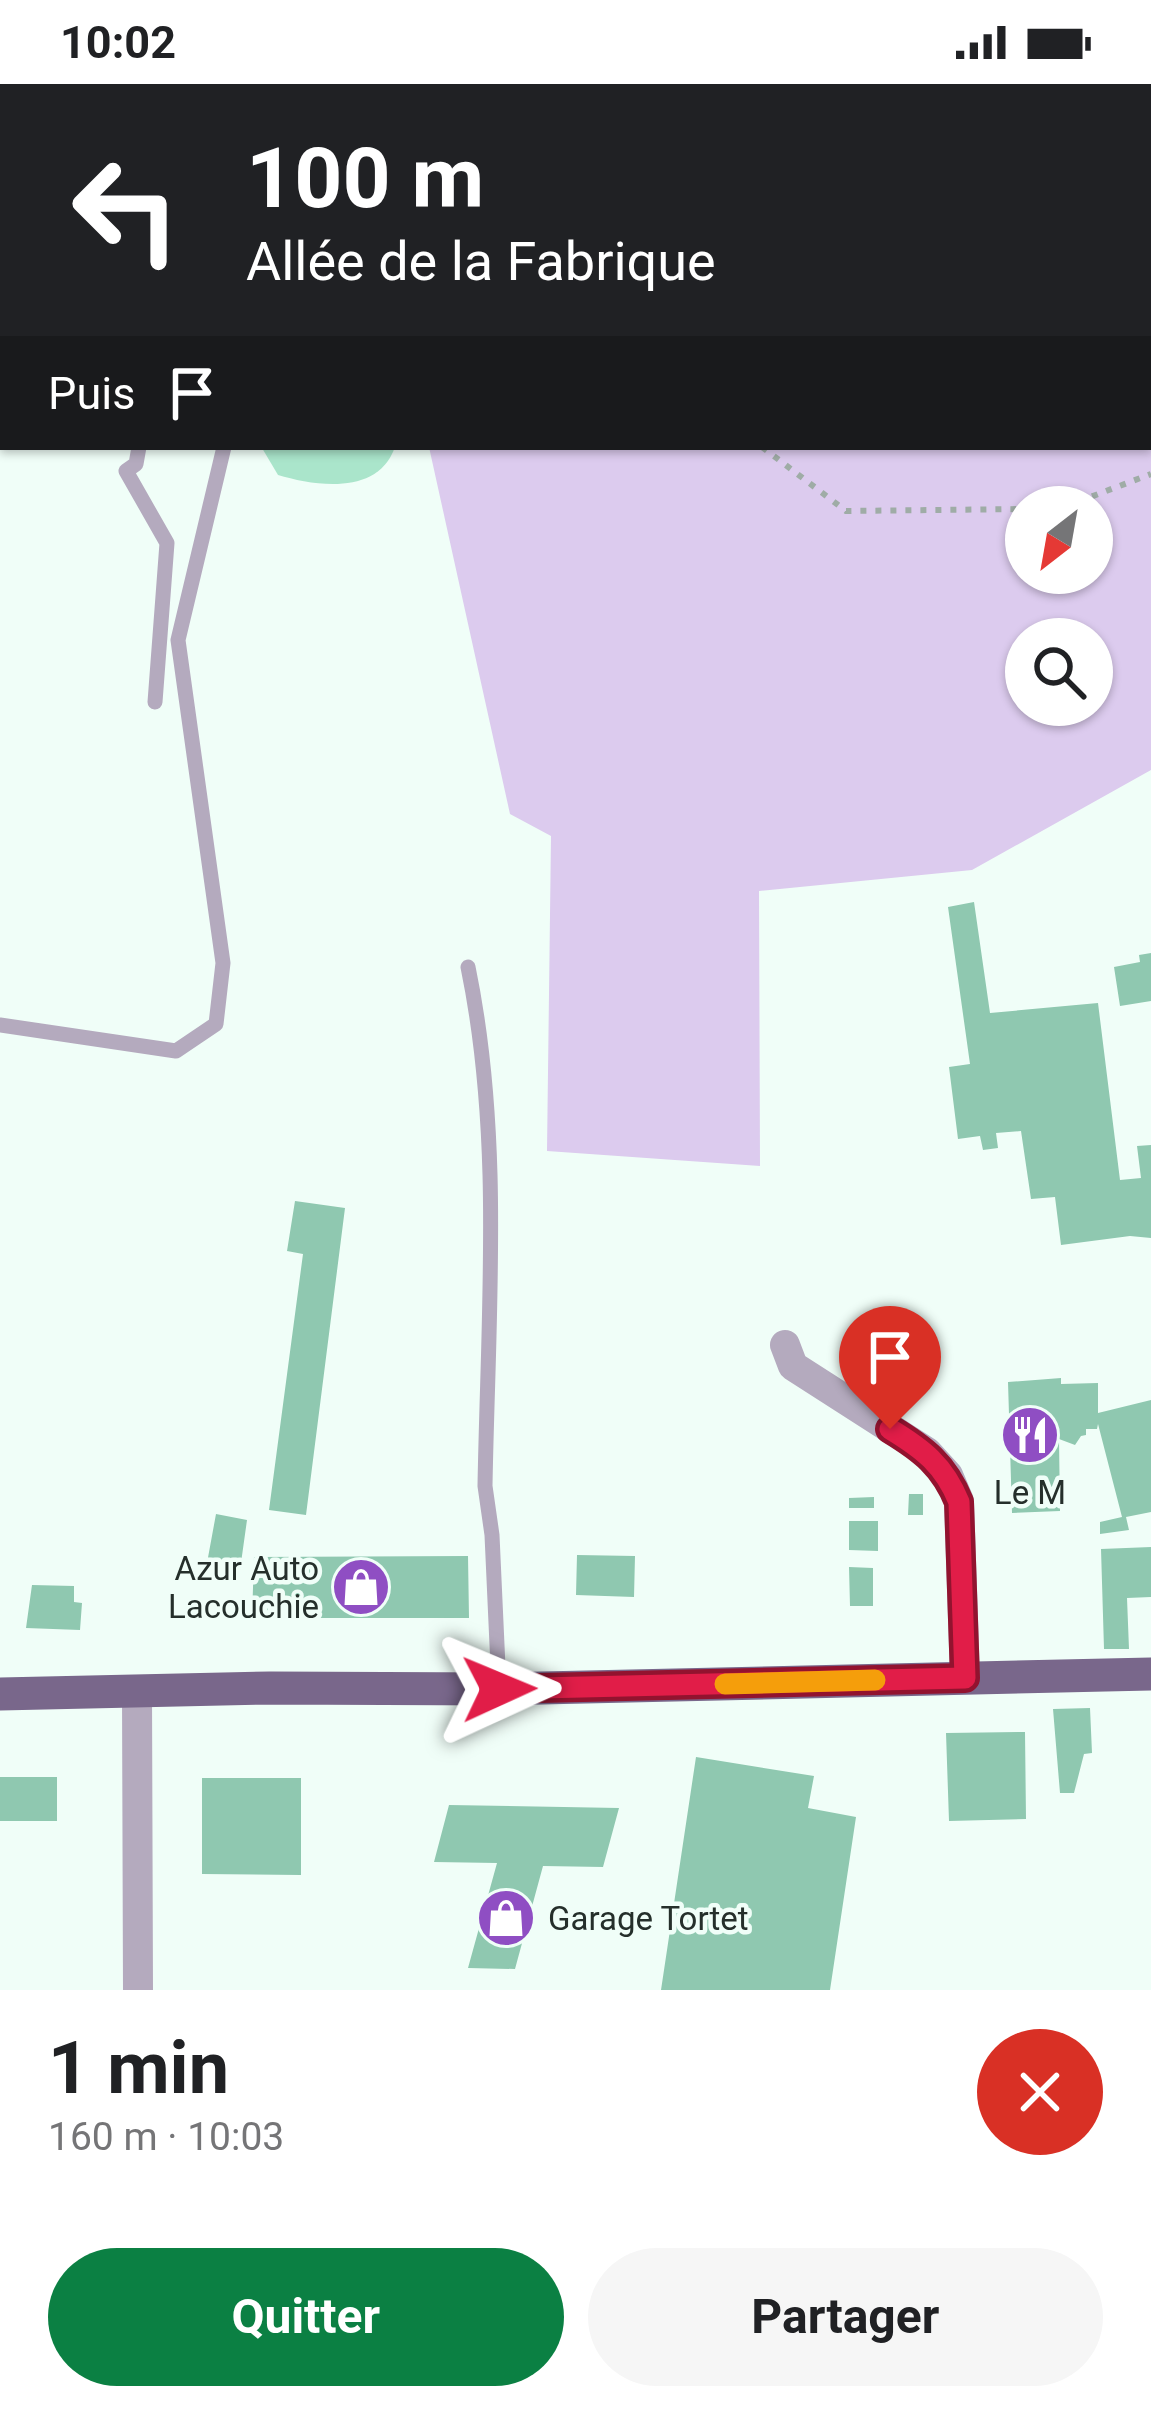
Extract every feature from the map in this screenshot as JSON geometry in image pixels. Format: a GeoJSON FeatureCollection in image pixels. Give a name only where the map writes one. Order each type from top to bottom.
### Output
{"type":"FeatureCollection","features":[{"type":"Feature","properties":{"kind":"main road"},"geometry":{"type":"LineString","coordinates":[[0,1694],[499,1689],[1151,1674]]}},
{"type":"Feature","properties":{"kind":"street"},"geometry":{"type":"LineString","coordinates":[[785,1346],[793,1366],[928,1452],[948,1475],[959,1502],[965,1678]]}},
{"type":"Feature","properties":{"kind":"street"},"geometry":{"type":"LineString","coordinates":[[137,1691],[138,1990]]}},
{"type":"Feature","properties":{"kind":"lane"},"geometry":{"type":"LineString","coordinates":[[139,450],[136,464],[126,471],[167,543],[155,702]]}},
{"type":"Feature","properties":{"kind":"lane"},"geometry":{"type":"LineString","coordinates":[[0,1025],[176,1051],[216,1024],[223,963],[178,640],[223,450]]}},
{"type":"Feature","properties":{"kind":"lane"},"geometry":{"type":"LineString","coordinates":[[468,967],[478,1017],[491,1155],[485,1486],[492,1535],[499,1689]]}},
{"type":"Feature","properties":{"kind":"path"},"geometry":{"type":"LineString","coordinates":[[766,450],[846,511],[1005,509]]}},
{"type":"Feature","properties":{"kind":"path"},"geometry":{"type":"LineString","coordinates":[[1113,488],[1151,474]]}},
{"type":"Feature","properties":{"kind":"shaded area"},"geometry":{"type":"Polygon","coordinates":[[[263,450],[394,450],[375,474],[344,484],[278,475],[263,450]]]}},
{"type":"Feature","properties":{"kind":"shaded area"},"geometry":{"type":"Polygon","coordinates":[[[430,450],[1151,450],[1151,770],[972,870],[759,891],[760,1166],[547,1151],[551,836],[510,814],[430,450]]]}},
{"type":"Feature","properties":{"kind":"building"},"geometry":{"type":"Polygon","coordinates":[[[974,902],[990,1013],[1098,1003],[1120,1180],[1141,1178],[1137,1146],[1151,1145],[1151,1238],[1130,1236],[1061,1245],[1055,1197],[1031,1199],[1021,1131],[996,1133],[998,1148],[983,1150],[980,1136],[958,1139],[949,1067],[970,1064],[948,907],[974,902]]]}},
{"type":"Feature","properties":{"kind":"building"},"geometry":{"type":"Polygon","coordinates":[[[1151,953],[1151,1001],[1120,1006],[1114,967],[1140,962],[1139,955],[1151,953]]]}},
{"type":"Feature","properties":{"kind":"building"},"geometry":{"type":"Polygon","coordinates":[[[295,1201],[345,1208],[306,1515],[269,1510],[303,1254],[287,1251],[295,1201]]]}},
{"type":"Feature","properties":{"kind":"building"},"geometry":{"type":"Polygon","coordinates":[[[1061,1378],[1061,1384],[1098,1383],[1098,1413],[1151,1400],[1151,1512],[1126,1517],[1129,1530],[1100,1534],[1100,1522],[1122,1517],[1098,1424],[1097,1429],[1086,1429],[1075,1445],[1059,1439],[1060,1511],[1012,1513],[1008,1382],[1061,1378]]]}},
{"type":"Feature","properties":{"kind":"building"},"geometry":{"type":"Polygon","coordinates":[[[909,1494],[923,1494],[923,1515],[908,1515],[909,1494]]]}},
{"type":"Feature","properties":{"kind":"building"},"geometry":{"type":"Polygon","coordinates":[[[874,1497],[874,1508],[849,1508],[849,1498],[874,1497]]]}},
{"type":"Feature","properties":{"kind":"building"},"geometry":{"type":"Polygon","coordinates":[[[216,1514],[247,1520],[240,1570],[207,1563],[216,1514]]]}},
{"type":"Feature","properties":{"kind":"building"},"geometry":{"type":"Polygon","coordinates":[[[849,1521],[878,1521],[878,1551],[849,1550],[849,1521]]]}},
{"type":"Feature","properties":{"kind":"building"},"geometry":{"type":"Polygon","coordinates":[[[1151,1547],[1151,1597],[1127,1598],[1129,1649],[1104,1649],[1101,1549],[1151,1547]]]}},
{"type":"Feature","properties":{"kind":"building"},"geometry":{"type":"Polygon","coordinates":[[[577,1555],[635,1556],[634,1597],[576,1595],[577,1555]]]}},
{"type":"Feature","properties":{"kind":"building","name":"Azur Auto Lacouchie"},"geometry":{"type":"Polygon","coordinates":[[[468,1556],[469,1618],[252,1618],[254,1557],[468,1556]]]}},
{"type":"Feature","properties":{"kind":"building"},"geometry":{"type":"Polygon","coordinates":[[[849,1567],[873,1568],[873,1606],[850,1606],[849,1567]]]}},
{"type":"Feature","properties":{"kind":"building"},"geometry":{"type":"Polygon","coordinates":[[[32,1585],[74,1586],[74,1602],[82,1603],[80,1630],[26,1628],[32,1585]]]}},
{"type":"Feature","properties":{"kind":"building"},"geometry":{"type":"Polygon","coordinates":[[[1090,1708],[1092,1753],[1084,1754],[1074,1793],[1060,1793],[1053,1709],[1090,1708]]]}},
{"type":"Feature","properties":{"kind":"building"},"geometry":{"type":"Polygon","coordinates":[[[1025,1732],[1026,1819],[949,1821],[946,1733],[1025,1732]]]}},
{"type":"Feature","properties":{"kind":"building"},"geometry":{"type":"Polygon","coordinates":[[[696,1757],[814,1776],[808,1808],[856,1817],[830,1990],[661,1990],[696,1757]]]}},
{"type":"Feature","properties":{"kind":"building"},"geometry":{"type":"Polygon","coordinates":[[[0,1777],[57,1777],[57,1821],[0,1821],[0,1777]]]}},
{"type":"Feature","properties":{"kind":"building"},"geometry":{"type":"Polygon","coordinates":[[[202,1778],[301,1778],[301,1875],[202,1874],[202,1778]]]}},
{"type":"Feature","properties":{"kind":"building","name":"Garage Tortet"},"geometry":{"type":"Polygon","coordinates":[[[449,1805],[619,1808],[603,1867],[543,1866],[515,1969],[468,1968],[497,1863],[434,1862],[449,1805]]]}},
{"type":"Feature","properties":{"kind":"slow traffic"},"geometry":{"type":"LineString","coordinates":[[725,1684],[875,1680]]}},
{"type":"Feature","properties":{"kind":"place","name":"Le M"},"geometry":{"type":"Point","coordinates":[1030,1435]}},
{"type":"Feature","properties":{"kind":"place","name":"Azur Auto Lacouchie"},"geometry":{"type":"Point","coordinates":[361,1587]}},
{"type":"Feature","properties":{"kind":"place","name":"Garage Tortet"},"geometry":{"type":"Point","coordinates":[506,1918]}},
{"type":"Feature","properties":{"kind":"route"},"geometry":{"type":"LineString","coordinates":[[499,1689],[965,1678],[959,1502],[948,1475],[928,1452],[890,1429]]}}]}
